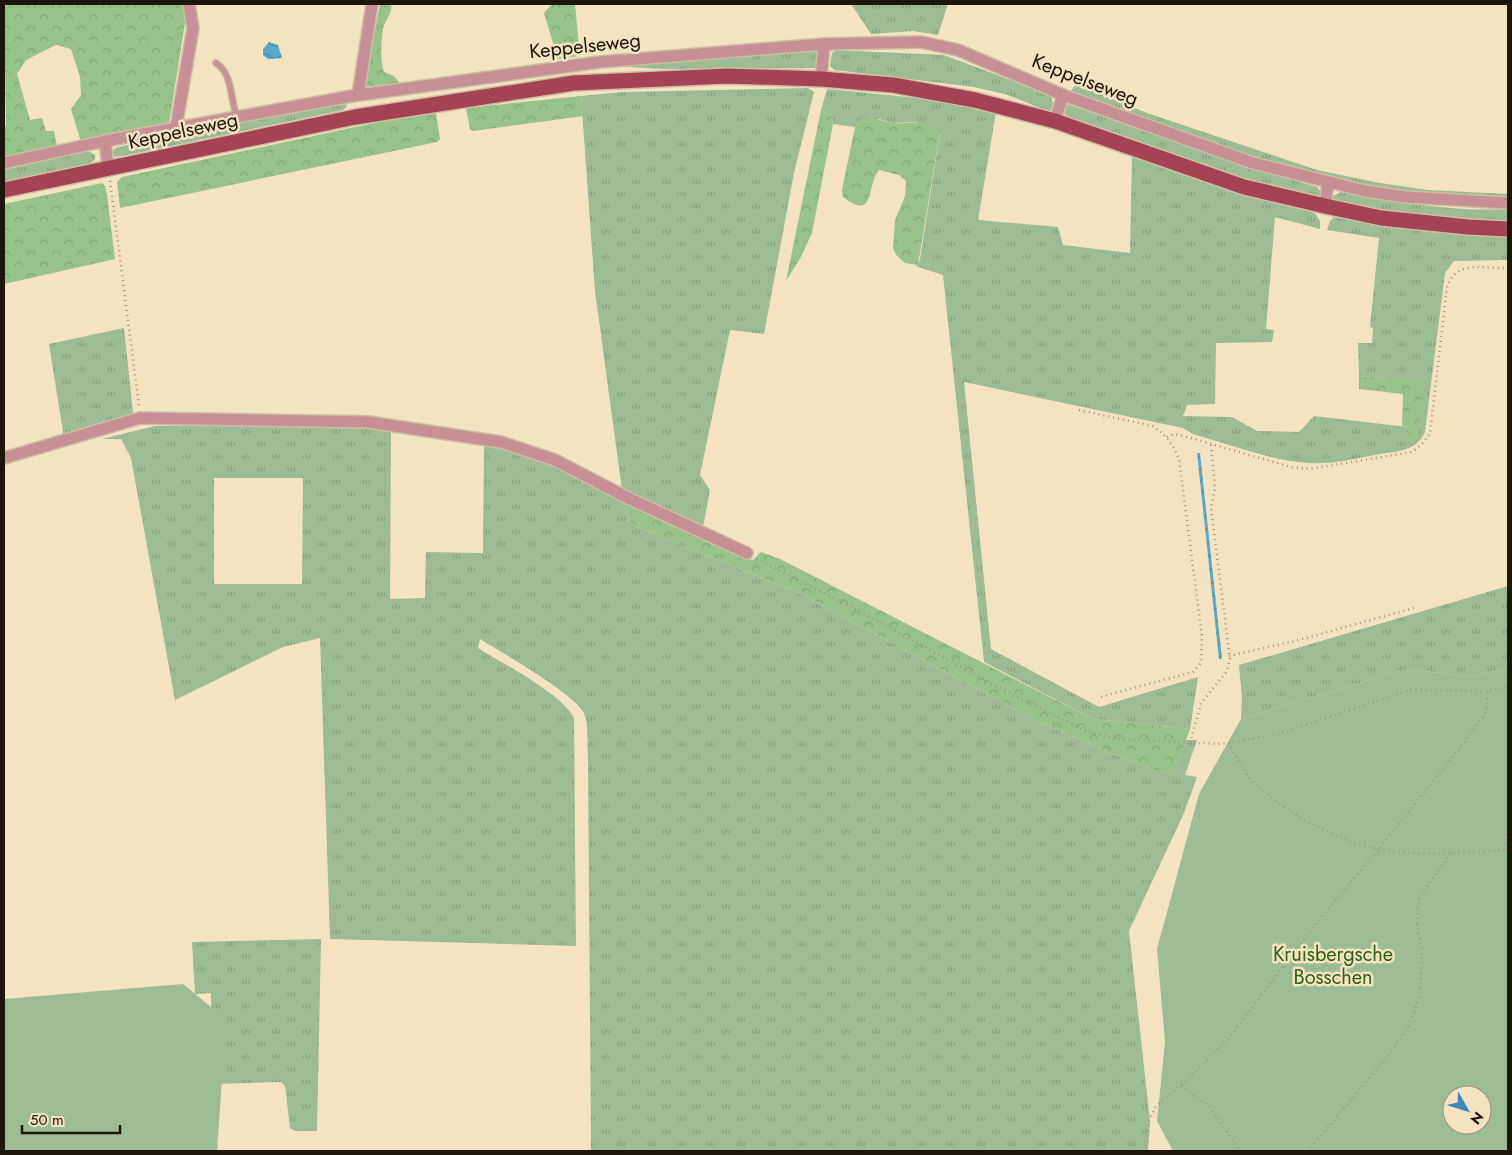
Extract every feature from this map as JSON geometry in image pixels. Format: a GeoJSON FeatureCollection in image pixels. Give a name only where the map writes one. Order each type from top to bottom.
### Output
{"type":"FeatureCollection","features":[{"type":"Feature","properties":{"kind":"main road","name":"Keppelseweg"},"geometry":{"type":"LineString","coordinates":[[4,190],[354,117],[574,83],[727,76],[821,79],[893,85],[976,100],[1055,121],[1244,187],[1381,218],[1508,229]]}},
{"type":"Feature","properties":{"kind":"street"},"geometry":{"type":"LineString","coordinates":[[176,128],[193,28],[189,4]]}},
{"type":"Feature","properties":{"kind":"street"},"geometry":{"type":"LineString","coordinates":[[354,117],[355,96],[372,4]]}},
{"type":"Feature","properties":{"kind":"street","name":"Keppelseweg"},"geometry":{"type":"LineString","coordinates":[[4,163],[105,141],[355,96],[600,62],[824,44],[921,42],[958,50],[1062,95],[1253,163],[1328,184],[1406,197],[1508,203]]}},
{"type":"Feature","properties":{"kind":"street"},"geometry":{"type":"LineString","coordinates":[[821,79],[824,44]]}},
{"type":"Feature","properties":{"kind":"street"},"geometry":{"type":"LineString","coordinates":[[1055,121],[1062,95]]}},
{"type":"Feature","properties":{"kind":"street","name":"Keppelseweg"},"geometry":{"type":"LineString","coordinates":[[105,141],[108,167]]}},
{"type":"Feature","properties":{"kind":"street"},"geometry":{"type":"LineString","coordinates":[[1325,206],[1328,184]]}},
{"type":"Feature","properties":{"kind":"street"},"geometry":{"type":"LineString","coordinates":[[4,458],[140,418],[368,422],[501,442],[555,460],[628,498],[747,553]]}},
{"type":"Feature","properties":{"kind":"lane"},"geometry":{"type":"LineString","coordinates":[[216,63],[223,68],[226,75],[238,117]]}},
{"type":"Feature","properties":{"kind":"path"},"geometry":{"type":"LineString","coordinates":[[108,167],[140,418]]}},
{"type":"Feature","properties":{"kind":"path"},"geometry":{"type":"LineString","coordinates":[[1167,438],[1174,434],[1291,466],[1309,469],[1412,452],[1430,434],[1450,278],[1456,271],[1466,268],[1508,268]]}},
{"type":"Feature","properties":{"kind":"path"},"geometry":{"type":"LineString","coordinates":[[1078,410],[1153,426],[1174,446],[1179,459],[1202,636],[1201,663],[1193,672],[1100,697]]}},
{"type":"Feature","properties":{"kind":"path"},"geometry":{"type":"LineString","coordinates":[[1190,743],[1196,714],[1201,703],[1227,671],[1229,656],[1212,508],[1215,489],[1211,444]]}},
{"type":"Feature","properties":{"kind":"path"},"geometry":{"type":"LineString","coordinates":[[747,553],[872,618],[1014,696],[1089,732],[1117,740],[1229,743],[1278,734],[1411,690],[1488,691],[1508,686]]}},
{"type":"Feature","properties":{"kind":"path"},"geometry":{"type":"LineString","coordinates":[[1229,656],[1295,641],[1417,607]]}},
{"type":"Feature","properties":{"kind":"path"},"geometry":{"type":"LineString","coordinates":[[1145,1151],[1149,1121],[1156,1106],[1181,1086],[1231,1035],[1316,924],[1379,849],[1485,713],[1488,691]]}},
{"type":"Feature","properties":{"kind":"path"},"geometry":{"type":"LineString","coordinates":[[1229,743],[1252,781],[1307,822],[1379,849],[1451,853],[1506,850],[1508,832]]}},
{"type":"Feature","properties":{"kind":"path"},"geometry":{"type":"LineString","coordinates":[[1308,1151],[1388,1056],[1409,1026],[1420,994],[1422,951],[1418,924],[1418,898],[1451,853]]}},
{"type":"Feature","properties":{"kind":"path"},"geometry":{"type":"LineString","coordinates":[[1181,1086],[1210,1107],[1240,1151]]}},
{"type":"Feature","properties":{"kind":"green space"},"geometry":{"type":"Polygon","coordinates":[[[4,4],[188,4],[169,124],[81,142],[71,109],[81,95],[80,77],[71,49],[56,45],[26,60],[17,74],[30,120],[42,118],[46,131],[54,131],[57,146],[4,158],[4,128],[6,125],[4,4]]]}},
{"type":"Feature","properties":{"kind":"green space"},"geometry":{"type":"Polygon","coordinates":[[[380,4],[391,4],[390,14],[383,29],[381,51],[384,72],[394,76],[400,83],[365,87],[364,84],[380,4]]]}},
{"type":"Feature","properties":{"kind":"green space"},"geometry":{"type":"Polygon","coordinates":[[[552,4],[575,4],[580,56],[558,59],[544,13],[552,4]]]}},
{"type":"Feature","properties":{"kind":"green space"},"geometry":{"type":"Polygon","coordinates":[[[851,4],[948,4],[938,35],[913,31],[871,34],[851,4]]]}},
{"type":"Feature","properties":{"kind":"green space"},"geometry":{"type":"Polygon","coordinates":[[[820,50],[819,66],[816,68],[663,69],[610,66],[820,50]]]}},
{"type":"Feature","properties":{"kind":"green space"},"geometry":{"type":"Polygon","coordinates":[[[836,50],[944,55],[1051,95],[1053,104],[1050,112],[1008,95],[974,87],[835,70],[830,66],[832,53],[836,50]]]}},
{"type":"Feature","properties":{"kind":"green space"},"geometry":{"type":"Polygon","coordinates":[[[1076,84],[1147,113],[1317,170],[1380,183],[1428,190],[1508,194],[1508,198],[1401,190],[1317,175],[1208,141],[1116,109],[1071,91],[1076,84]]]}},
{"type":"Feature","properties":{"kind":"green space"},"geometry":{"type":"Polygon","coordinates":[[[808,88],[814,92],[794,173],[764,334],[730,330],[700,475],[710,490],[703,527],[622,490],[595,291],[581,96],[623,92],[808,88]]]}},
{"type":"Feature","properties":{"kind":"green space"},"geometry":{"type":"Polygon","coordinates":[[[827,89],[927,99],[996,112],[978,220],[1058,227],[1063,245],[1130,253],[1132,155],[1259,199],[1315,213],[1320,221],[1320,229],[1275,217],[1266,329],[1274,330],[1272,342],[1216,343],[1215,404],[1187,405],[1183,416],[1232,417],[1257,431],[1299,432],[1314,416],[1408,427],[1420,380],[1359,376],[1358,343],[1372,343],[1373,328],[1370,327],[1379,238],[1327,230],[1330,221],[1334,217],[1400,228],[1508,236],[1508,260],[1454,261],[1445,273],[1425,432],[1422,438],[1412,447],[1400,451],[1326,463],[1294,461],[1236,447],[1193,434],[1183,428],[964,382],[991,649],[1099,707],[1198,677],[1190,729],[1093,719],[984,662],[943,275],[915,266],[918,265],[920,259],[940,133],[917,122],[892,123],[879,119],[862,119],[855,127],[833,124],[831,116],[821,110],[827,89]]]}},
{"type":"Feature","properties":{"kind":"green space"},"geometry":{"type":"Polygon","coordinates":[[[581,96],[583,116],[473,131],[470,129],[466,108],[581,96]]]}},
{"type":"Feature","properties":{"kind":"green space"},"geometry":{"type":"Polygon","coordinates":[[[345,102],[347,106],[343,110],[127,155],[115,157],[112,154],[114,149],[118,147],[345,102]]]}},
{"type":"Feature","properties":{"kind":"green space"},"geometry":{"type":"Polygon","coordinates":[[[1064,103],[1238,163],[1317,187],[1322,193],[1322,199],[1257,184],[1225,174],[1068,118],[1063,111],[1064,103]]]}},
{"type":"Feature","properties":{"kind":"green space"},"geometry":{"type":"Polygon","coordinates":[[[821,110],[831,116],[833,124],[812,233],[801,257],[786,281],[821,110]]]}},
{"type":"Feature","properties":{"kind":"green space"},"geometry":{"type":"Polygon","coordinates":[[[436,113],[440,139],[437,142],[120,208],[117,182],[122,177],[388,120],[436,113]]]}},
{"type":"Feature","properties":{"kind":"green space"},"geometry":{"type":"Polygon","coordinates":[[[870,118],[894,123],[924,123],[935,127],[940,132],[918,265],[905,263],[896,255],[893,248],[895,220],[905,196],[906,181],[899,175],[879,170],[865,204],[861,206],[853,204],[843,197],[842,190],[855,127],[862,119],[870,118]]]}},
{"type":"Feature","properties":{"kind":"green space"},"geometry":{"type":"Polygon","coordinates":[[[88,151],[95,155],[95,159],[88,166],[4,184],[4,170],[88,151]]]}},
{"type":"Feature","properties":{"kind":"green space"},"geometry":{"type":"Polygon","coordinates":[[[102,183],[107,194],[115,259],[4,284],[4,204],[102,183]]]}},
{"type":"Feature","properties":{"kind":"green space"},"geometry":{"type":"Polygon","coordinates":[[[1341,192],[1445,208],[1508,209],[1508,222],[1409,214],[1333,201],[1333,196],[1341,192]]]}},
{"type":"Feature","properties":{"kind":"green space"},"geometry":{"type":"Polygon","coordinates":[[[124,328],[132,415],[64,438],[49,344],[124,328]]]}},
{"type":"Feature","properties":{"kind":"green space"},"geometry":{"type":"Polygon","coordinates":[[[1359,376],[1424,380],[1418,440],[1406,440],[1408,427],[1402,426],[1403,394],[1359,389],[1359,376]]]}},
{"type":"Feature","properties":{"kind":"green space"},"geometry":{"type":"Polygon","coordinates":[[[335,424],[391,429],[390,599],[425,598],[426,552],[483,553],[484,444],[545,461],[624,502],[630,522],[636,526],[803,595],[1031,718],[1110,753],[1151,769],[1174,774],[1186,740],[1197,740],[1185,775],[1197,777],[1184,813],[1129,931],[1150,1121],[1148,1151],[591,1151],[588,759],[586,718],[584,713],[567,695],[553,685],[480,639],[478,648],[545,689],[567,708],[574,718],[576,946],[330,939],[320,638],[283,647],[175,700],[131,458],[121,439],[102,439],[155,426],[335,424]],[[214,478],[214,584],[302,584],[303,478],[214,478]]]}},
{"type":"Feature","properties":{"kind":"green space"},"geometry":{"type":"Polygon","coordinates":[[[624,502],[741,556],[753,560],[761,552],[780,559],[1093,719],[1190,729],[1174,774],[1151,769],[1110,753],[1031,718],[803,595],[636,526],[630,522],[624,502]]]}},
{"type":"Feature","properties":{"kind":"green space"},"geometry":{"type":"Polygon","coordinates":[[[1508,586],[1508,668],[1469,677],[1417,670],[1399,671],[1241,719],[1242,699],[1239,665],[1508,586]]]}},
{"type":"Feature","properties":{"kind":"green space","name":"Kruisbergsche Bosschen"},"geometry":{"type":"Polygon","coordinates":[[[1508,668],[1508,1151],[1173,1151],[1157,1121],[1165,1042],[1157,949],[1199,794],[1241,719],[1399,671],[1417,670],[1469,677],[1508,668]]]}},
{"type":"Feature","properties":{"kind":"green space"},"geometry":{"type":"Polygon","coordinates":[[[321,939],[317,1131],[295,1131],[290,1128],[285,1086],[281,1082],[213,1084],[211,993],[195,994],[192,942],[321,939]]]}},
{"type":"Feature","properties":{"kind":"green space"},"geometry":{"type":"Polygon","coordinates":[[[183,984],[217,1012],[225,1036],[217,1151],[4,1151],[4,999],[183,984]]]}},
{"type":"Feature","properties":{"kind":"water"},"geometry":{"type":"Polygon","coordinates":[[[269,42],[278,45],[282,58],[268,59],[263,55],[263,49],[269,42]]]}},
{"type":"Feature","properties":{"kind":"water"},"geometry":{"type":"Polygon","coordinates":[[[1197,453],[1200,453],[1222,659],[1219,659],[1197,453]]]}}]}
